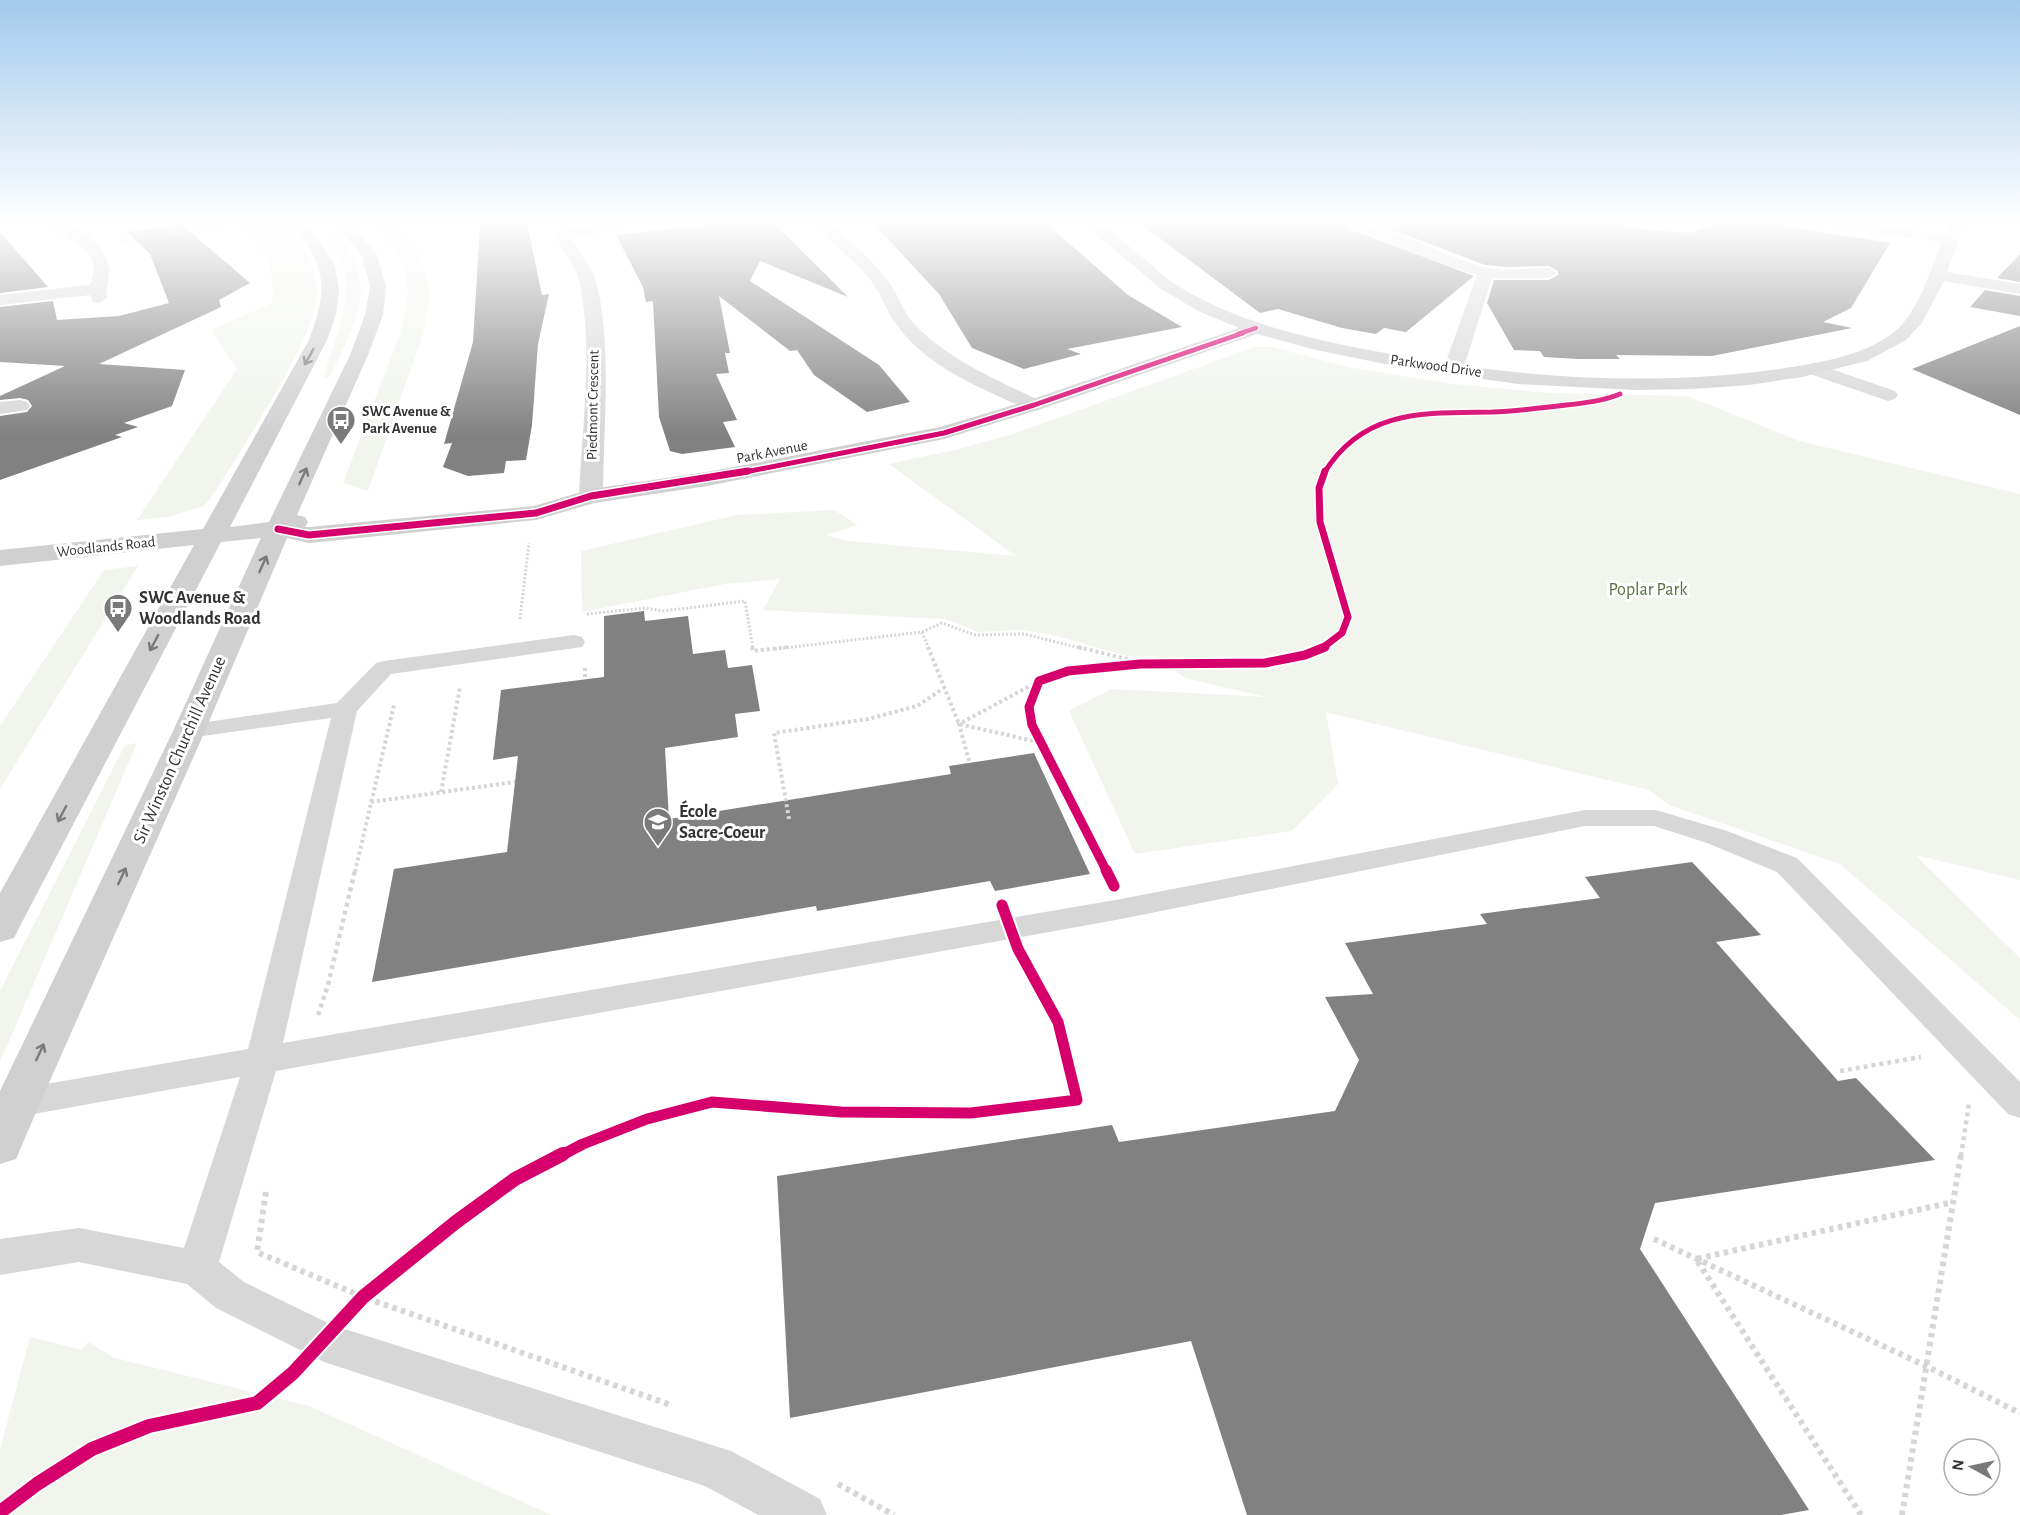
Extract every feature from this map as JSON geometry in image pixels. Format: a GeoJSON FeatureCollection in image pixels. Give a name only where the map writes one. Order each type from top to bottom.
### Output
{"type":"FeatureCollection","features":[{"type":"Feature","properties":{"kind":"street"},"geometry":{"type":"LineString","coordinates":[[0,300],[74,295]]}},
{"type":"Feature","properties":{"kind":"street"},"geometry":{"type":"LineString","coordinates":[[0,928],[318,340],[330,307],[330,295]]}},
{"type":"Feature","properties":{"kind":"street","name":"Sir Winston Churchill Avenue"},"geometry":{"type":"LineString","coordinates":[[0,1145],[17,1103],[359,355],[374,315],[377,295]]}},
{"type":"Feature","properties":{"kind":"street","name":"Piedmont Crescent"},"geometry":{"type":"LineString","coordinates":[[589,295],[594,327],[591,496]]}},
{"type":"Feature","properties":{"kind":"street"},"geometry":{"type":"LineString","coordinates":[[889,295],[907,327],[954,367],[1034,405]]}},
{"type":"Feature","properties":{"kind":"street","name":"Parkwood Drive"},"geometry":{"type":"LineString","coordinates":[[1182,295],[1256,328],[1377,357],[1453,370],[1568,381],[1652,382],[1741,379],[1814,369],[1849,360],[1878,349],[1911,326],[1928,295]]}},
{"type":"Feature","properties":{"kind":"street"},"geometry":{"type":"LineString","coordinates":[[1453,370],[1479,295]]}},
{"type":"Feature","properties":{"kind":"street","name":"Park Avenue"},"geometry":{"type":"LineString","coordinates":[[212,536],[278,529],[309,535],[536,513],[591,496],[707,479],[873,448],[944,433],[1034,405],[1256,328]]}},
{"type":"Feature","properties":{"kind":"street","name":"Parkwood Drive"},"geometry":{"type":"LineString","coordinates":[[1814,369],[1888,395]]}},
{"type":"Feature","properties":{"kind":"street","name":"Woodlands Road"},"geometry":{"type":"LineString","coordinates":[[0,558],[212,536]]}},
{"type":"Feature","properties":{"kind":"lane"},"geometry":{"type":"LineString","coordinates":[[197,1268],[261,1060],[345,709],[384,668],[580,651]]}},
{"type":"Feature","properties":{"kind":"lane"},"geometry":{"type":"LineString","coordinates":[[189,731],[345,709]]}},
{"type":"Feature","properties":{"kind":"lane"},"geometry":{"type":"LineString","coordinates":[[17,1103],[1121,909],[1585,818],[1656,818],[1717,837],[1787,865],[2020,1104]]}},
{"type":"Feature","properties":{"kind":"lane"},"geometry":{"type":"LineString","coordinates":[[0,1257],[79,1245],[197,1268],[230,1295],[324,1341],[715,1467],[804,1515]]}},
{"type":"Feature","properties":{"kind":"path"},"geometry":{"type":"LineString","coordinates":[[529,539],[520,622],[531,620]]}},
{"type":"Feature","properties":{"kind":"path"},"geometry":{"type":"LineString","coordinates":[[577,615],[645,608],[663,611],[745,601],[753,651],[922,632],[942,623],[975,635],[1024,634],[1148,663]]}},
{"type":"Feature","properties":{"kind":"path"},"geometry":{"type":"LineString","coordinates":[[922,632],[959,724],[969,761]]}},
{"type":"Feature","properties":{"kind":"path"},"geometry":{"type":"LineString","coordinates":[[580,651],[585,679]]}},
{"type":"Feature","properties":{"kind":"path"},"geometry":{"type":"LineString","coordinates":[[441,792],[461,681],[451,682]]}},
{"type":"Feature","properties":{"kind":"path"},"geometry":{"type":"LineString","coordinates":[[959,724],[1039,681]]}},
{"type":"Feature","properties":{"kind":"path"},"geometry":{"type":"LineString","coordinates":[[789,819],[774,734],[868,719],[917,706],[944,688]]}},
{"type":"Feature","properties":{"kind":"path"},"geometry":{"type":"LineString","coordinates":[[304,1052],[328,986],[394,702]]}},
{"type":"Feature","properties":{"kind":"path"},"geometry":{"type":"LineString","coordinates":[[959,724],[1043,742]]}},
{"type":"Feature","properties":{"kind":"path"},"geometry":{"type":"LineString","coordinates":[[371,802],[515,782]]}},
{"type":"Feature","properties":{"kind":"path"},"geometry":{"type":"LineString","coordinates":[[1840,1071],[1920,1056],[1928,1064]]}},
{"type":"Feature","properties":{"kind":"path"},"geometry":{"type":"LineString","coordinates":[[1902,1515],[1969,1103],[1961,1095]]}},
{"type":"Feature","properties":{"kind":"path"},"geometry":{"type":"LineString","coordinates":[[268,1181],[257,1252],[363,1297],[677,1407]]}},
{"type":"Feature","properties":{"kind":"path"},"geometry":{"type":"LineString","coordinates":[[1696,1259],[1953,1202]]}},
{"type":"Feature","properties":{"kind":"path"},"geometry":{"type":"LineString","coordinates":[[1654,1239],[1926,1366],[2020,1413]]}},
{"type":"Feature","properties":{"kind":"path"},"geometry":{"type":"LineString","coordinates":[[1696,1259],[1861,1515]]}},
{"type":"Feature","properties":{"kind":"path"},"geometry":{"type":"LineString","coordinates":[[834,1482],[894,1515]]}},
{"type":"Feature","properties":{"kind":"green space"},"geometry":{"type":"Polygon","coordinates":[[[273,295],[317,295],[314,312],[305,336],[259,422],[204,506],[168,517],[137,520],[237,369],[211,330],[272,303],[273,295]]]}},
{"type":"Feature","properties":{"kind":"green space"},"geometry":{"type":"Polygon","coordinates":[[[346,295],[361,295],[360,304],[348,338],[330,377],[324,377],[341,321],[346,295]]]}},
{"type":"Feature","properties":{"kind":"green space"},"geometry":{"type":"Polygon","coordinates":[[[407,295],[429,295],[423,334],[368,491],[343,483],[400,334],[407,295]]]}},
{"type":"Feature","properties":{"kind":"green space","name":"Poplar Park"},"geometry":{"type":"Polygon","coordinates":[[[1255,347],[1273,347],[1348,367],[1453,384],[1551,393],[1687,396],[1799,441],[2020,494],[2020,880],[1915,855],[2020,958],[2020,1020],[1840,864],[1669,805],[1649,790],[1326,712],[1338,784],[1292,831],[1135,854],[1069,711],[1112,689],[1266,697],[1185,678],[1155,656],[1127,656],[1057,636],[1023,630],[979,632],[945,619],[763,610],[780,579],[725,584],[582,612],[581,551],[737,515],[834,510],[858,525],[826,535],[848,541],[1016,556],[889,464],[1010,435],[1255,347]]]}},
{"type":"Feature","properties":{"kind":"green space"},"geometry":{"type":"Polygon","coordinates":[[[138,566],[0,789],[0,726],[104,570],[138,566]]]}},
{"type":"Feature","properties":{"kind":"green space"},"geometry":{"type":"Polygon","coordinates":[[[137,743],[0,1062],[0,991],[125,745],[137,743]]]}},
{"type":"Feature","properties":{"kind":"green space"},"geometry":{"type":"Polygon","coordinates":[[[30,1337],[82,1350],[88,1342],[115,1358],[309,1406],[552,1515],[0,1515],[0,1450],[30,1337]]]}},
{"type":"Feature","properties":{"kind":"building"},"geometry":{"type":"Polygon","coordinates":[[[166,295],[229,295],[219,300],[221,307],[99,364],[185,370],[172,406],[124,423],[138,427],[115,435],[122,437],[0,480],[0,416],[27,412],[32,406],[28,400],[20,398],[0,400],[0,396],[65,366],[0,362],[0,307],[53,301],[57,320],[119,316],[169,303],[166,295]]]}},
{"type":"Feature","properties":{"kind":"building"},"geometry":{"type":"Polygon","coordinates":[[[476,295],[549,295],[538,344],[532,425],[526,460],[506,461],[504,473],[468,476],[443,467],[452,443],[444,444],[473,342],[476,295]]]}},
{"type":"Feature","properties":{"kind":"building"},"geometry":{"type":"Polygon","coordinates":[[[645,295],[771,295],[879,365],[910,402],[867,412],[814,375],[797,350],[790,351],[719,296],[730,353],[725,353],[729,373],[716,374],[737,420],[723,422],[735,447],[682,454],[670,451],[659,417],[653,301],[646,302],[645,295]]]}},
{"type":"Feature","properties":{"kind":"building"},"geometry":{"type":"Polygon","coordinates":[[[939,295],[1128,295],[1182,327],[1067,349],[1081,354],[1024,369],[972,348],[939,295]]]}},
{"type":"Feature","properties":{"kind":"building"},"geometry":{"type":"Polygon","coordinates":[[[1236,295],[1451,295],[1406,332],[1384,328],[1376,334],[1342,328],[1278,309],[1260,313],[1236,295]]]}},
{"type":"Feature","properties":{"kind":"building"},"geometry":{"type":"Polygon","coordinates":[[[1490,295],[1859,295],[1851,308],[1823,322],[1852,328],[1712,356],[1616,355],[1620,359],[1544,357],[1540,351],[1514,350],[1487,303],[1490,295]]]}},
{"type":"Feature","properties":{"kind":"building"},"geometry":{"type":"Polygon","coordinates":[[[1981,295],[2020,296],[2020,316],[1970,307],[1981,295]]]}},
{"type":"Feature","properties":{"kind":"building"},"geometry":{"type":"Polygon","coordinates":[[[2020,326],[2020,415],[1912,369],[2020,326]]]}},
{"type":"Feature","properties":{"kind":"building"},"geometry":{"type":"Polygon","coordinates":[[[644,611],[645,621],[688,616],[693,654],[725,650],[728,668],[752,665],[760,711],[735,714],[738,737],[665,748],[669,819],[951,774],[949,766],[1034,753],[1090,874],[995,891],[990,881],[817,911],[816,906],[372,982],[394,869],[507,852],[518,756],[493,760],[501,690],[604,677],[604,616],[644,611]]]}},
{"type":"Feature","properties":{"kind":"building"},"geometry":{"type":"Polygon","coordinates":[[[1692,862],[1761,935],[1716,942],[1838,1081],[1856,1078],[1935,1160],[1655,1203],[1640,1249],[1809,1510],[1781,1515],[1247,1515],[1191,1341],[790,1418],[777,1176],[1112,1125],[1119,1142],[1335,1111],[1359,1060],[1325,997],[1373,994],[1345,943],[1487,924],[1480,914],[1600,898],[1585,877],[1692,862]]]}},
{"type":"Feature","properties":{"kind":"cycle path"},"geometry":{"type":"LineString","coordinates":[[278,529],[309,535],[536,513],[591,496],[707,479],[944,433],[1034,405],[1256,328]]}},
{"type":"Feature","properties":{"kind":"cycle path"},"geometry":{"type":"LineString","coordinates":[[1114,886],[1032,725],[1029,707],[1039,681],[1068,671],[1140,664],[1265,663],[1305,655],[1325,647],[1342,633],[1347,625],[1348,617],[1324,540],[1318,505],[1319,488],[1324,472],[1334,457],[1350,441],[1367,429],[1404,416],[1526,410],[1593,402],[1620,394]]}},
{"type":"Feature","properties":{"kind":"cycle path"},"geometry":{"type":"LineString","coordinates":[[0,1512],[37,1484],[92,1449],[149,1426],[257,1403],[293,1373],[363,1297],[456,1222],[515,1179],[583,1144],[647,1119],[712,1102],[841,1112],[971,1113],[1077,1100],[1058,1022],[1018,949],[1002,905]]}},
{"type":"Feature","properties":{"kind":"place","name":"SWC Avenue & Park Avenue"},"geometry":{"type":"Point","coordinates":[341,446]}},
{"type":"Feature","properties":{"kind":"place","name":"SWC Avenue & Woodlands Road"},"geometry":{"type":"Point","coordinates":[118,634]}},
{"type":"Feature","properties":{"kind":"place","name":"École Sacre-Coeur"},"geometry":{"type":"Point","coordinates":[658,848]}}]}
